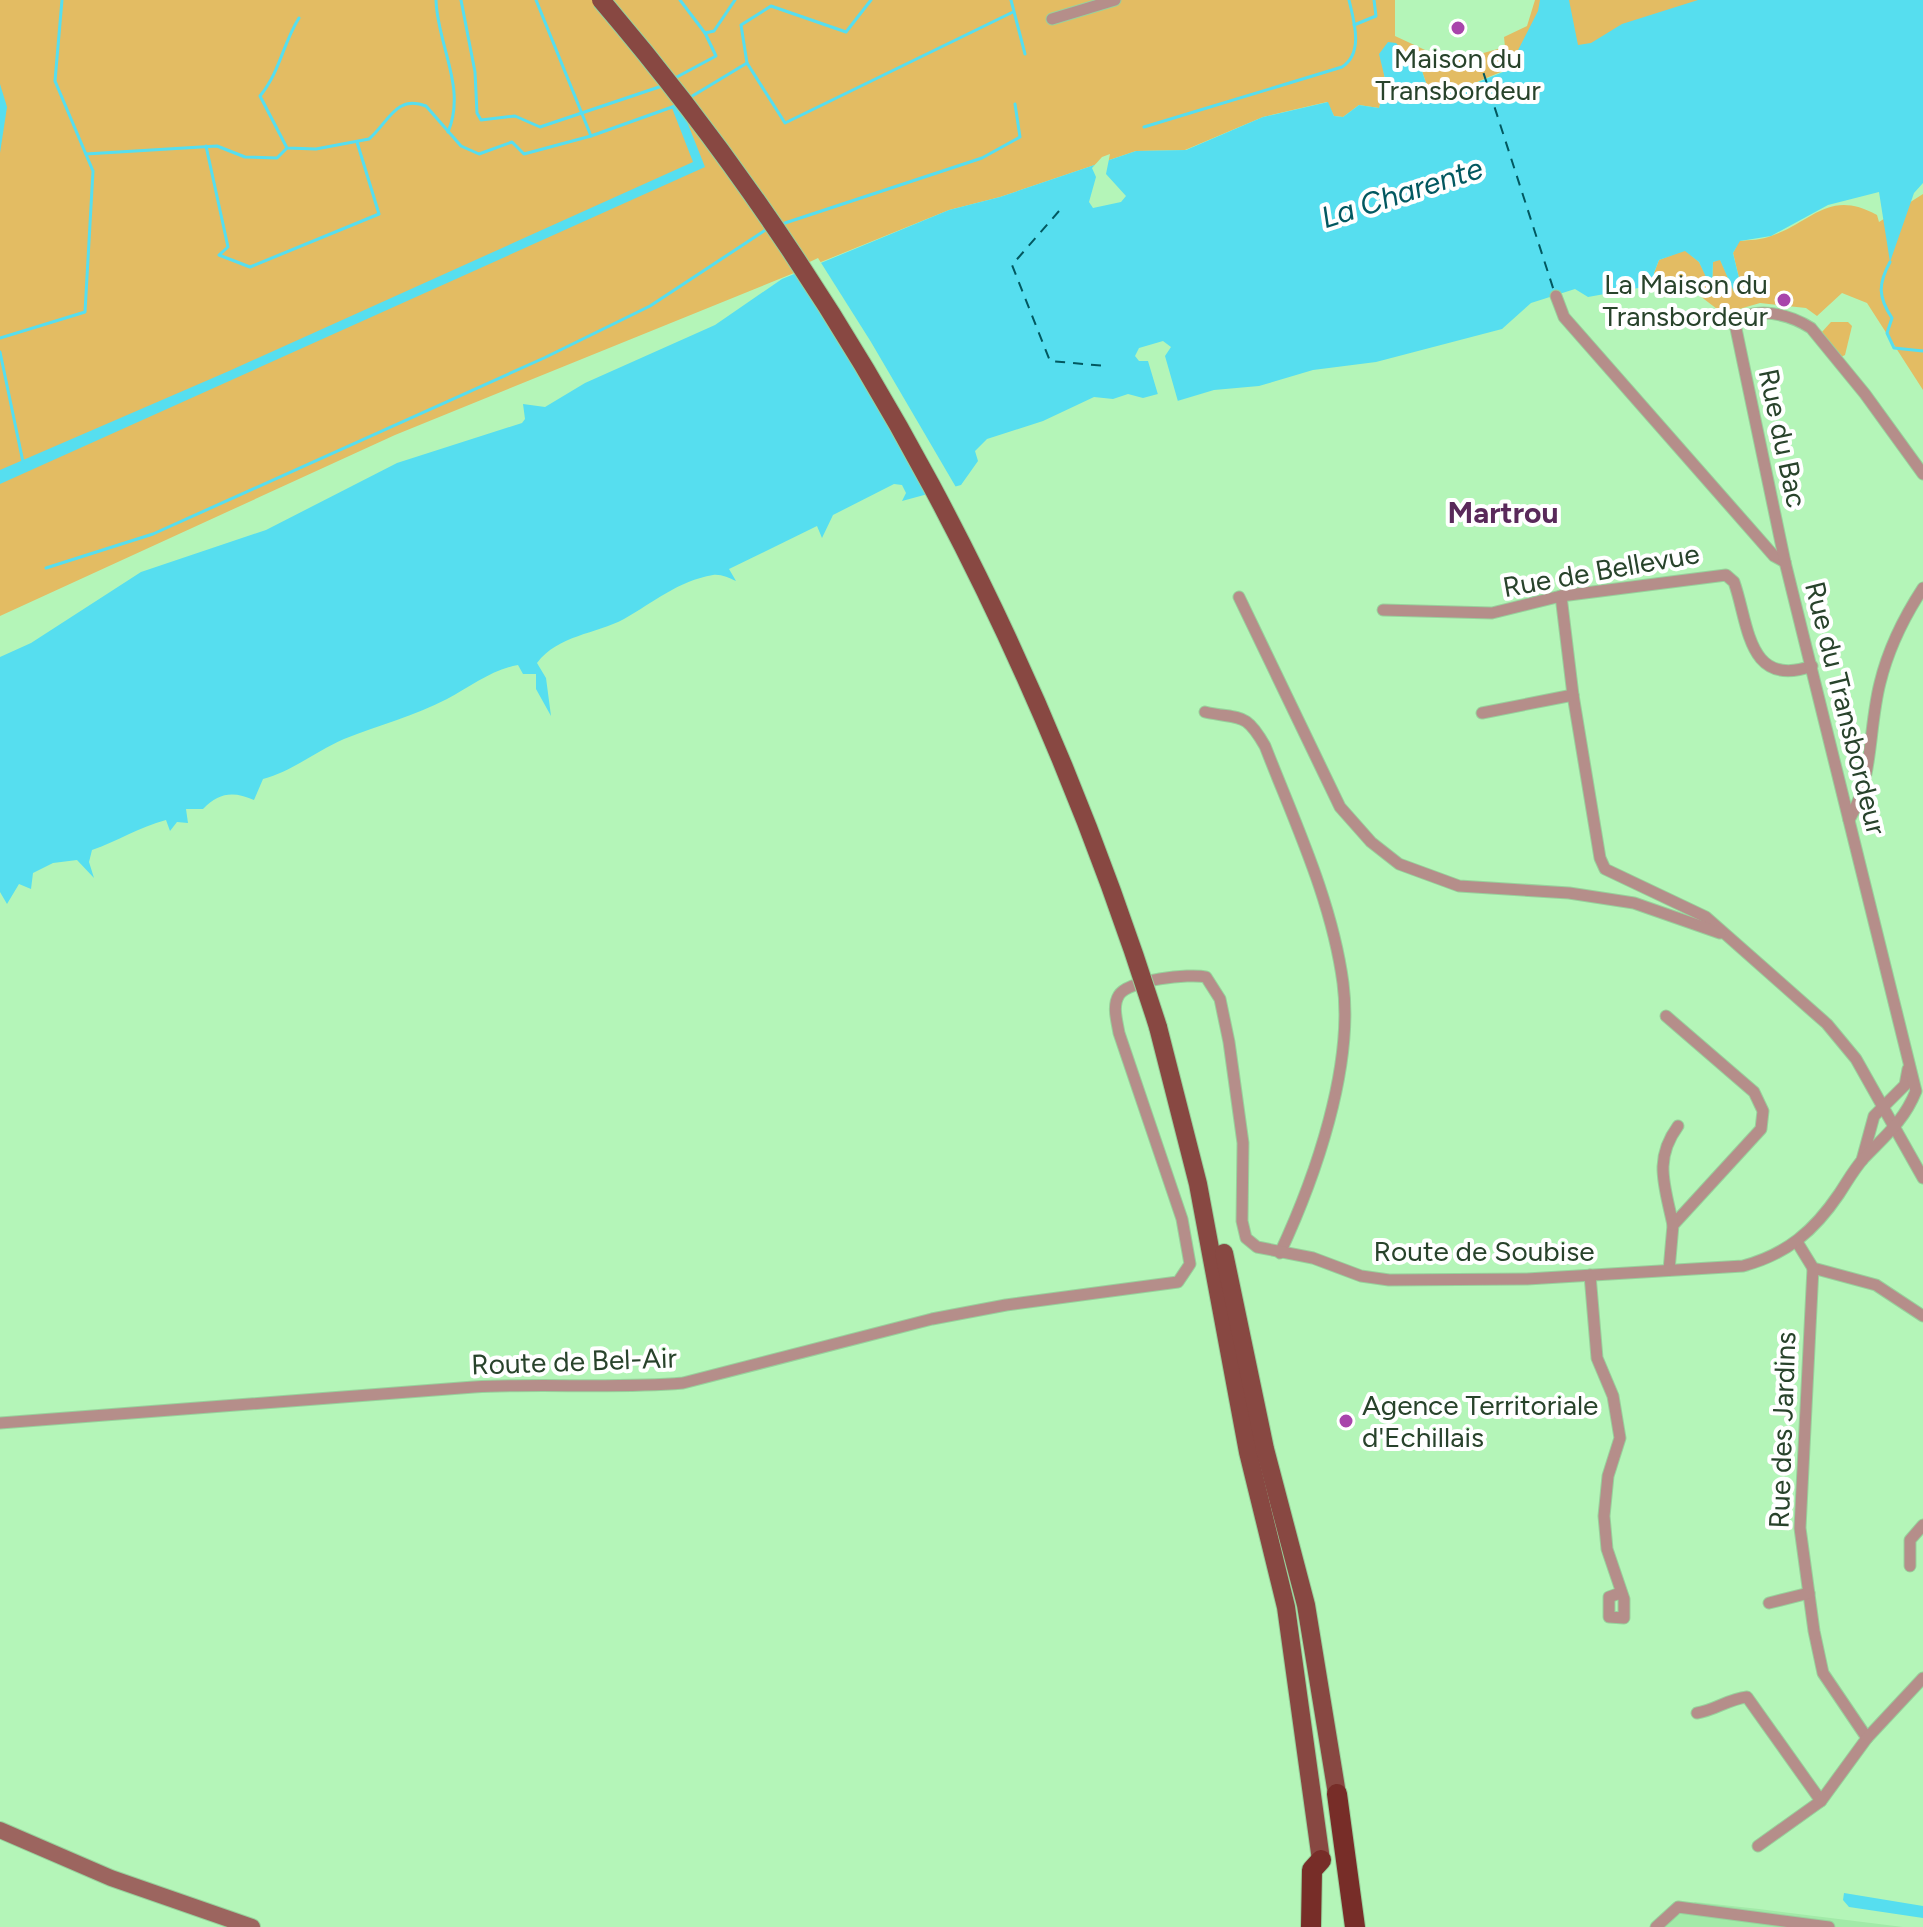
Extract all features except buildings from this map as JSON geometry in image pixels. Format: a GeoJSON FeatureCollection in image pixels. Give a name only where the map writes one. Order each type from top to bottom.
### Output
{"type":"FeatureCollection","features":[{"type":"Feature","properties":{"kind":"highway"},"geometry":{"type":"LineString","coordinates":[[1337,1794],[1341,1927]]}},
{"type":"Feature","properties":{"kind":"highway"},"geometry":{"type":"LineString","coordinates":[[1337,1794],[1355,1927]]}},
{"type":"Feature","properties":{"kind":"highway"},"geometry":{"type":"LineString","coordinates":[[1311,1927],[1312,1870],[1321,1860]]}},
{"type":"Feature","properties":{"kind":"highway"},"geometry":{"type":"LineString","coordinates":[[1321,1860],[1325,1927]]}},
{"type":"Feature","properties":{"kind":"main road"},"geometry":{"type":"LineString","coordinates":[[601,0],[686,105],[782,239],[871,379],[947,514],[1013,645],[1068,770],[1164,1026],[1198,1184],[1248,1452],[1286,1607],[1321,1860]]}},
{"type":"Feature","properties":{"kind":"main road"},"geometry":{"type":"LineString","coordinates":[[618,0],[706,112],[803,249],[881,373],[955,503],[1021,634],[1078,762],[1134,915],[1211,1188],[1265,1449],[1306,1605],[1337,1794]]}},
{"type":"Feature","properties":{"kind":"main road"},"geometry":{"type":"LineString","coordinates":[[0,1830],[111,1878],[252,1927]]}},
{"type":"Feature","properties":{"kind":"street"},"geometry":{"type":"LineString","coordinates":[[1052,19],[1115,0]]}},
{"type":"Feature","properties":{"kind":"street","name":"Rue du Transbordeur"},"geometry":{"type":"LineString","coordinates":[[1556,296],[1564,317],[1774,556],[1785,562],[1812,666],[1908,1069],[1916,1091],[1897,1127],[1862,1160],[1824,1216],[1797,1242]]}},
{"type":"Feature","properties":{"kind":"street","name":"Rue du Bac"},"geometry":{"type":"LineString","coordinates":[[1785,562],[1735,324],[1747,316],[1768,313],[1811,328],[1923,474]]}},
{"type":"Feature","properties":{"kind":"street","name":"Rue de Bellevue"},"geometry":{"type":"LineString","coordinates":[[1383,610],[1492,613],[1561,596],[1726,575],[1734,582],[1755,653],[1766,664],[1783,671],[1812,666]]}},
{"type":"Feature","properties":{"kind":"street"},"geometry":{"type":"LineString","coordinates":[[1849,820],[1863,795],[1880,682],[1909,609],[1923,588]]}},
{"type":"Feature","properties":{"kind":"street"},"geometry":{"type":"LineString","coordinates":[[1561,596],[1573,695],[1600,858],[1605,869],[1706,917],[1720,933],[1827,1024],[1856,1059],[1923,1178]]}},
{"type":"Feature","properties":{"kind":"street"},"geometry":{"type":"LineString","coordinates":[[1239,597],[1340,807],[1371,842],[1399,864],[1459,886],[1569,893],[1634,903],[1720,933]]}},
{"type":"Feature","properties":{"kind":"street"},"geometry":{"type":"LineString","coordinates":[[1482,713],[1573,695]]}},
{"type":"Feature","properties":{"kind":"street"},"geometry":{"type":"LineString","coordinates":[[1205,712],[1239,716],[1255,728],[1265,746],[1320,888],[1335,940],[1343,984],[1345,1007],[1332,1113],[1303,1203],[1280,1253]]}},
{"type":"Feature","properties":{"kind":"street","name":"Route de Soubise"},"geometry":{"type":"LineString","coordinates":[[1185,1276],[1190,1264],[1182,1219],[1119,1033],[1115,1004],[1120,992],[1131,986],[1192,974],[1206,977],[1215,987],[1229,1042],[1243,1143],[1244,1233],[1257,1247],[1313,1258],[1361,1276],[1389,1280],[1527,1279],[1743,1266],[1767,1259],[1797,1242]]}},
{"type":"Feature","properties":{"kind":"street"},"geometry":{"type":"LineString","coordinates":[[1666,1016],[1754,1092],[1763,1111],[1761,1129],[1673,1225]]}},
{"type":"Feature","properties":{"kind":"street","name":"Rue du Transbordeur"},"geometry":{"type":"LineString","coordinates":[[1862,1160],[1874,1116],[1883,1103],[1905,1085],[1908,1069]]}},
{"type":"Feature","properties":{"kind":"street"},"geometry":{"type":"LineString","coordinates":[[1669,1270],[1673,1225],[1662,1167],[1664,1145],[1678,1126]]}},
{"type":"Feature","properties":{"kind":"street"},"geometry":{"type":"LineString","coordinates":[[1797,1242],[1813,1268],[1876,1285],[1923,1316]]}},
{"type":"Feature","properties":{"kind":"street","name":"Rue des Jardins"},"geometry":{"type":"LineString","coordinates":[[1813,1268],[1800,1528],[1823,1673],[1867,1738]]}},
{"type":"Feature","properties":{"kind":"street"},"geometry":{"type":"LineString","coordinates":[[1590,1275],[1597,1358],[1613,1396],[1620,1438],[1608,1476],[1604,1516],[1607,1549],[1620,1593]]}},
{"type":"Feature","properties":{"kind":"street","name":"Route de Bel-Air"},"geometry":{"type":"LineString","coordinates":[[0,1423],[503,1385],[683,1383],[932,1319],[1006,1305],[1170,1285],[1185,1276]]}},
{"type":"Feature","properties":{"kind":"street"},"geometry":{"type":"LineString","coordinates":[[1910,1566],[1910,1540],[1923,1525]]}},
{"type":"Feature","properties":{"kind":"street"},"geometry":{"type":"LineString","coordinates":[[1769,1603],[1809,1593]]}},
{"type":"Feature","properties":{"kind":"street"},"geometry":{"type":"LineString","coordinates":[[1758,1846],[1821,1801],[1867,1738],[1923,1678]]}},
{"type":"Feature","properties":{"kind":"street"},"geometry":{"type":"LineString","coordinates":[[1697,1713],[1714,1711],[1731,1698],[1747,1697],[1821,1801]]}},
{"type":"Feature","properties":{"kind":"street"},"geometry":{"type":"LineString","coordinates":[[1656,1927],[1678,1907],[1829,1927]]}},
{"type":"Feature","properties":{"kind":"shaded area"},"geometry":{"type":"Polygon","coordinates":[[[0,0],[1395,0],[1395,36],[1451,62],[1505,47],[1504,37],[1527,26],[1535,0],[1545,0],[1514,71],[1508,69],[1453,92],[1430,95],[1422,71],[1399,50],[1380,54],[1386,83],[1379,108],[1359,105],[1343,117],[1334,116],[1327,102],[1263,117],[1185,150],[1136,151],[1000,197],[949,210],[395,435],[0,616],[0,0]]]}},
{"type":"Feature","properties":{"kind":"shaded area"},"geometry":{"type":"Polygon","coordinates":[[[1557,0],[1746,0],[1572,49],[1557,0]]]}},
{"type":"Feature","properties":{"kind":"shaded area"},"geometry":{"type":"Polygon","coordinates":[[[1923,194],[1923,390],[1867,303],[1842,293],[1817,316],[1806,308],[1760,303],[1736,310],[1717,309],[1691,289],[1655,282],[1654,273],[1659,260],[1685,250],[1699,262],[1712,287],[1713,262],[1720,259],[1734,291],[1739,278],[1733,253],[1739,241],[1767,237],[1833,206],[1860,208],[1877,215],[1879,222],[1923,194]]]}},
{"type":"Feature","properties":{"kind":"shaded area"},"geometry":{"type":"Polygon","coordinates":[[[1831,322],[1848,322],[1852,326],[1845,355],[1841,357],[1821,333],[1831,322]]]}},
{"type":"Feature","properties":{"kind":"shaded area"},"geometry":{"type":"Polygon","coordinates":[[[1695,1902],[1759,1909],[1903,1927],[1661,1927],[1695,1902]]]}},
{"type":"Feature","properties":{"kind":"water","name":"La Charente"},"geometry":{"type":"Polygon","coordinates":[[[1540,0],[1569,0],[1578,45],[1591,43],[1622,24],[1698,0],[1923,0],[1923,183],[1914,193],[1890,262],[1879,192],[1828,205],[1771,236],[1740,241],[1733,253],[1739,278],[1734,292],[1720,260],[1713,262],[1712,290],[1699,262],[1685,251],[1659,260],[1654,273],[1656,290],[1638,288],[1588,297],[1575,289],[1531,303],[1502,329],[1376,362],[1313,370],[1259,386],[1214,390],[1174,402],[1169,391],[1143,398],[1128,394],[1113,399],[1094,397],[1043,421],[987,439],[975,451],[978,461],[961,485],[902,501],[906,493],[902,485],[894,484],[833,515],[822,538],[817,526],[729,569],[736,581],[716,575],[700,578],[667,593],[624,619],[556,646],[537,663],[546,678],[551,716],[536,689],[536,674],[523,674],[518,665],[508,667],[435,705],[344,739],[263,779],[254,800],[233,794],[221,796],[203,809],[186,809],[188,823],[177,822],[170,831],[166,820],[92,850],[89,862],[94,878],[77,860],[53,863],[33,873],[31,889],[19,884],[7,904],[0,892],[0,657],[31,643],[141,572],[266,530],[397,463],[522,423],[525,419],[523,404],[545,407],[585,383],[715,325],[782,279],[949,210],[1000,197],[1136,151],[1186,150],[1263,117],[1328,102],[1334,116],[1343,117],[1359,105],[1379,108],[1386,83],[1379,54],[1388,42],[1396,43],[1422,71],[1430,95],[1453,92],[1508,70],[1538,11],[1540,0]]]}},
{"type":"Feature","properties":{"kind":"water"},"geometry":{"type":"Polygon","coordinates":[[[0,84],[7,107],[0,153],[0,84]]]}},
{"type":"Feature","properties":{"kind":"water"},"geometry":{"type":"Polygon","coordinates":[[[680,104],[705,167],[0,484],[0,470],[229,371],[693,162],[672,108],[680,104]]]}},
{"type":"Feature","properties":{"kind":"water"},"geometry":{"type":"Polygon","coordinates":[[[1844,1893],[1923,1906],[1923,1918],[1849,1907],[1843,1900],[1844,1893]]]}},
{"type":"Feature","properties":{"kind":"pier"},"geometry":{"type":"Polygon","coordinates":[[[1110,154],[1106,174],[1126,196],[1121,202],[1093,208],[1089,202],[1096,177],[1092,168],[1102,157],[1110,154]]]}},
{"type":"Feature","properties":{"kind":"pier"},"geometry":{"type":"Polygon","coordinates":[[[818,258],[957,489],[941,493],[857,373],[793,270],[818,258]]]}},
{"type":"Feature","properties":{"kind":"pier"},"geometry":{"type":"Polygon","coordinates":[[[1163,341],[1171,347],[1165,356],[1179,405],[1175,406],[1167,396],[1159,398],[1148,361],[1139,361],[1135,356],[1139,348],[1163,341]]]}},
{"type":"Feature","properties":{"kind":"waterway"},"geometry":{"type":"LineString","coordinates":[[0,338],[85,312],[93,171],[55,81],[62,0]]}},
{"type":"Feature","properties":{"kind":"waterway"},"geometry":{"type":"LineString","coordinates":[[436,0],[453,82],[453,116],[448,132]]}},
{"type":"Feature","properties":{"kind":"waterway"},"geometry":{"type":"LineString","coordinates":[[461,0],[475,72],[477,113],[481,120],[515,116],[540,127],[662,86]]}},
{"type":"Feature","properties":{"kind":"waterway"},"geometry":{"type":"LineString","coordinates":[[536,0],[591,136],[675,106]]}},
{"type":"Feature","properties":{"kind":"waterway"},"geometry":{"type":"LineString","coordinates":[[680,0],[705,33],[714,31],[735,0]]}},
{"type":"Feature","properties":{"kind":"waterway"},"geometry":{"type":"LineString","coordinates":[[871,0],[846,32],[771,6],[741,25],[747,63],[785,123],[1013,12]]}},
{"type":"Feature","properties":{"kind":"waterway"},"geometry":{"type":"LineString","coordinates":[[1011,0],[1025,54]]}},
{"type":"Feature","properties":{"kind":"waterway"},"geometry":{"type":"LineString","coordinates":[[1144,127],[1342,67],[1353,54],[1356,36],[1349,0]]}},
{"type":"Feature","properties":{"kind":"waterway"},"geometry":{"type":"LineString","coordinates":[[1354,25],[1376,16],[1374,0]]}},
{"type":"Feature","properties":{"kind":"waterway"},"geometry":{"type":"LineString","coordinates":[[299,18],[260,96],[287,148],[316,149],[369,139],[393,112],[416,103],[426,106],[461,146],[479,154],[512,142],[524,154],[591,136]]}},
{"type":"Feature","properties":{"kind":"waterway"},"geometry":{"type":"LineString","coordinates":[[675,78],[716,56],[705,33]]}},
{"type":"Feature","properties":{"kind":"waterway"},"geometry":{"type":"LineString","coordinates":[[689,98],[747,63]]}},
{"type":"Feature","properties":{"kind":"waterway"},"geometry":{"type":"LineString","coordinates":[[782,224],[982,158],[1020,137],[1015,104]]}},
{"type":"Feature","properties":{"kind":"waterway"},"geometry":{"type":"LineString","coordinates":[[206,146],[228,247],[219,255],[250,267],[379,214],[357,142]]}},
{"type":"Feature","properties":{"kind":"waterway"},"geometry":{"type":"LineString","coordinates":[[86,154],[217,146],[245,157],[277,158],[287,148]]}},
{"type":"Feature","properties":{"kind":"waterway"},"geometry":{"type":"LineString","coordinates":[[46,568],[153,534],[544,358],[650,306],[767,229]]}},
{"type":"Feature","properties":{"kind":"waterway"},"geometry":{"type":"LineString","coordinates":[[1890,262],[1881,290],[1892,318],[1887,333],[1894,348],[1923,351]]}},
{"type":"Feature","properties":{"kind":"waterway"},"geometry":{"type":"LineString","coordinates":[[0,352],[23,462]]}},
{"type":"Feature","properties":{"kind":"ferry route"},"geometry":{"type":"LineString","coordinates":[[1478,56],[1554,291]]}},
{"type":"Feature","properties":{"kind":"ferry route"},"geometry":{"type":"LineString","coordinates":[[1059,211],[1012,265],[1050,361],[1106,366]]}},
{"type":"Feature","properties":{"kind":"place","name":"Maison du Transbordeur"},"geometry":{"type":"Point","coordinates":[1458,28]}},
{"type":"Feature","properties":{"kind":"place","name":"La Maison du Transbordeur"},"geometry":{"type":"Point","coordinates":[1784,300]}},
{"type":"Feature","properties":{"kind":"place","name":"Agence Territoriale d'Echillais"},"geometry":{"type":"Point","coordinates":[1346,1421]}},
{"type":"Feature","properties":{"kind":"district","name":"Martrou"},"geometry":{"type":"Point","coordinates":[1503,513]}}]}
